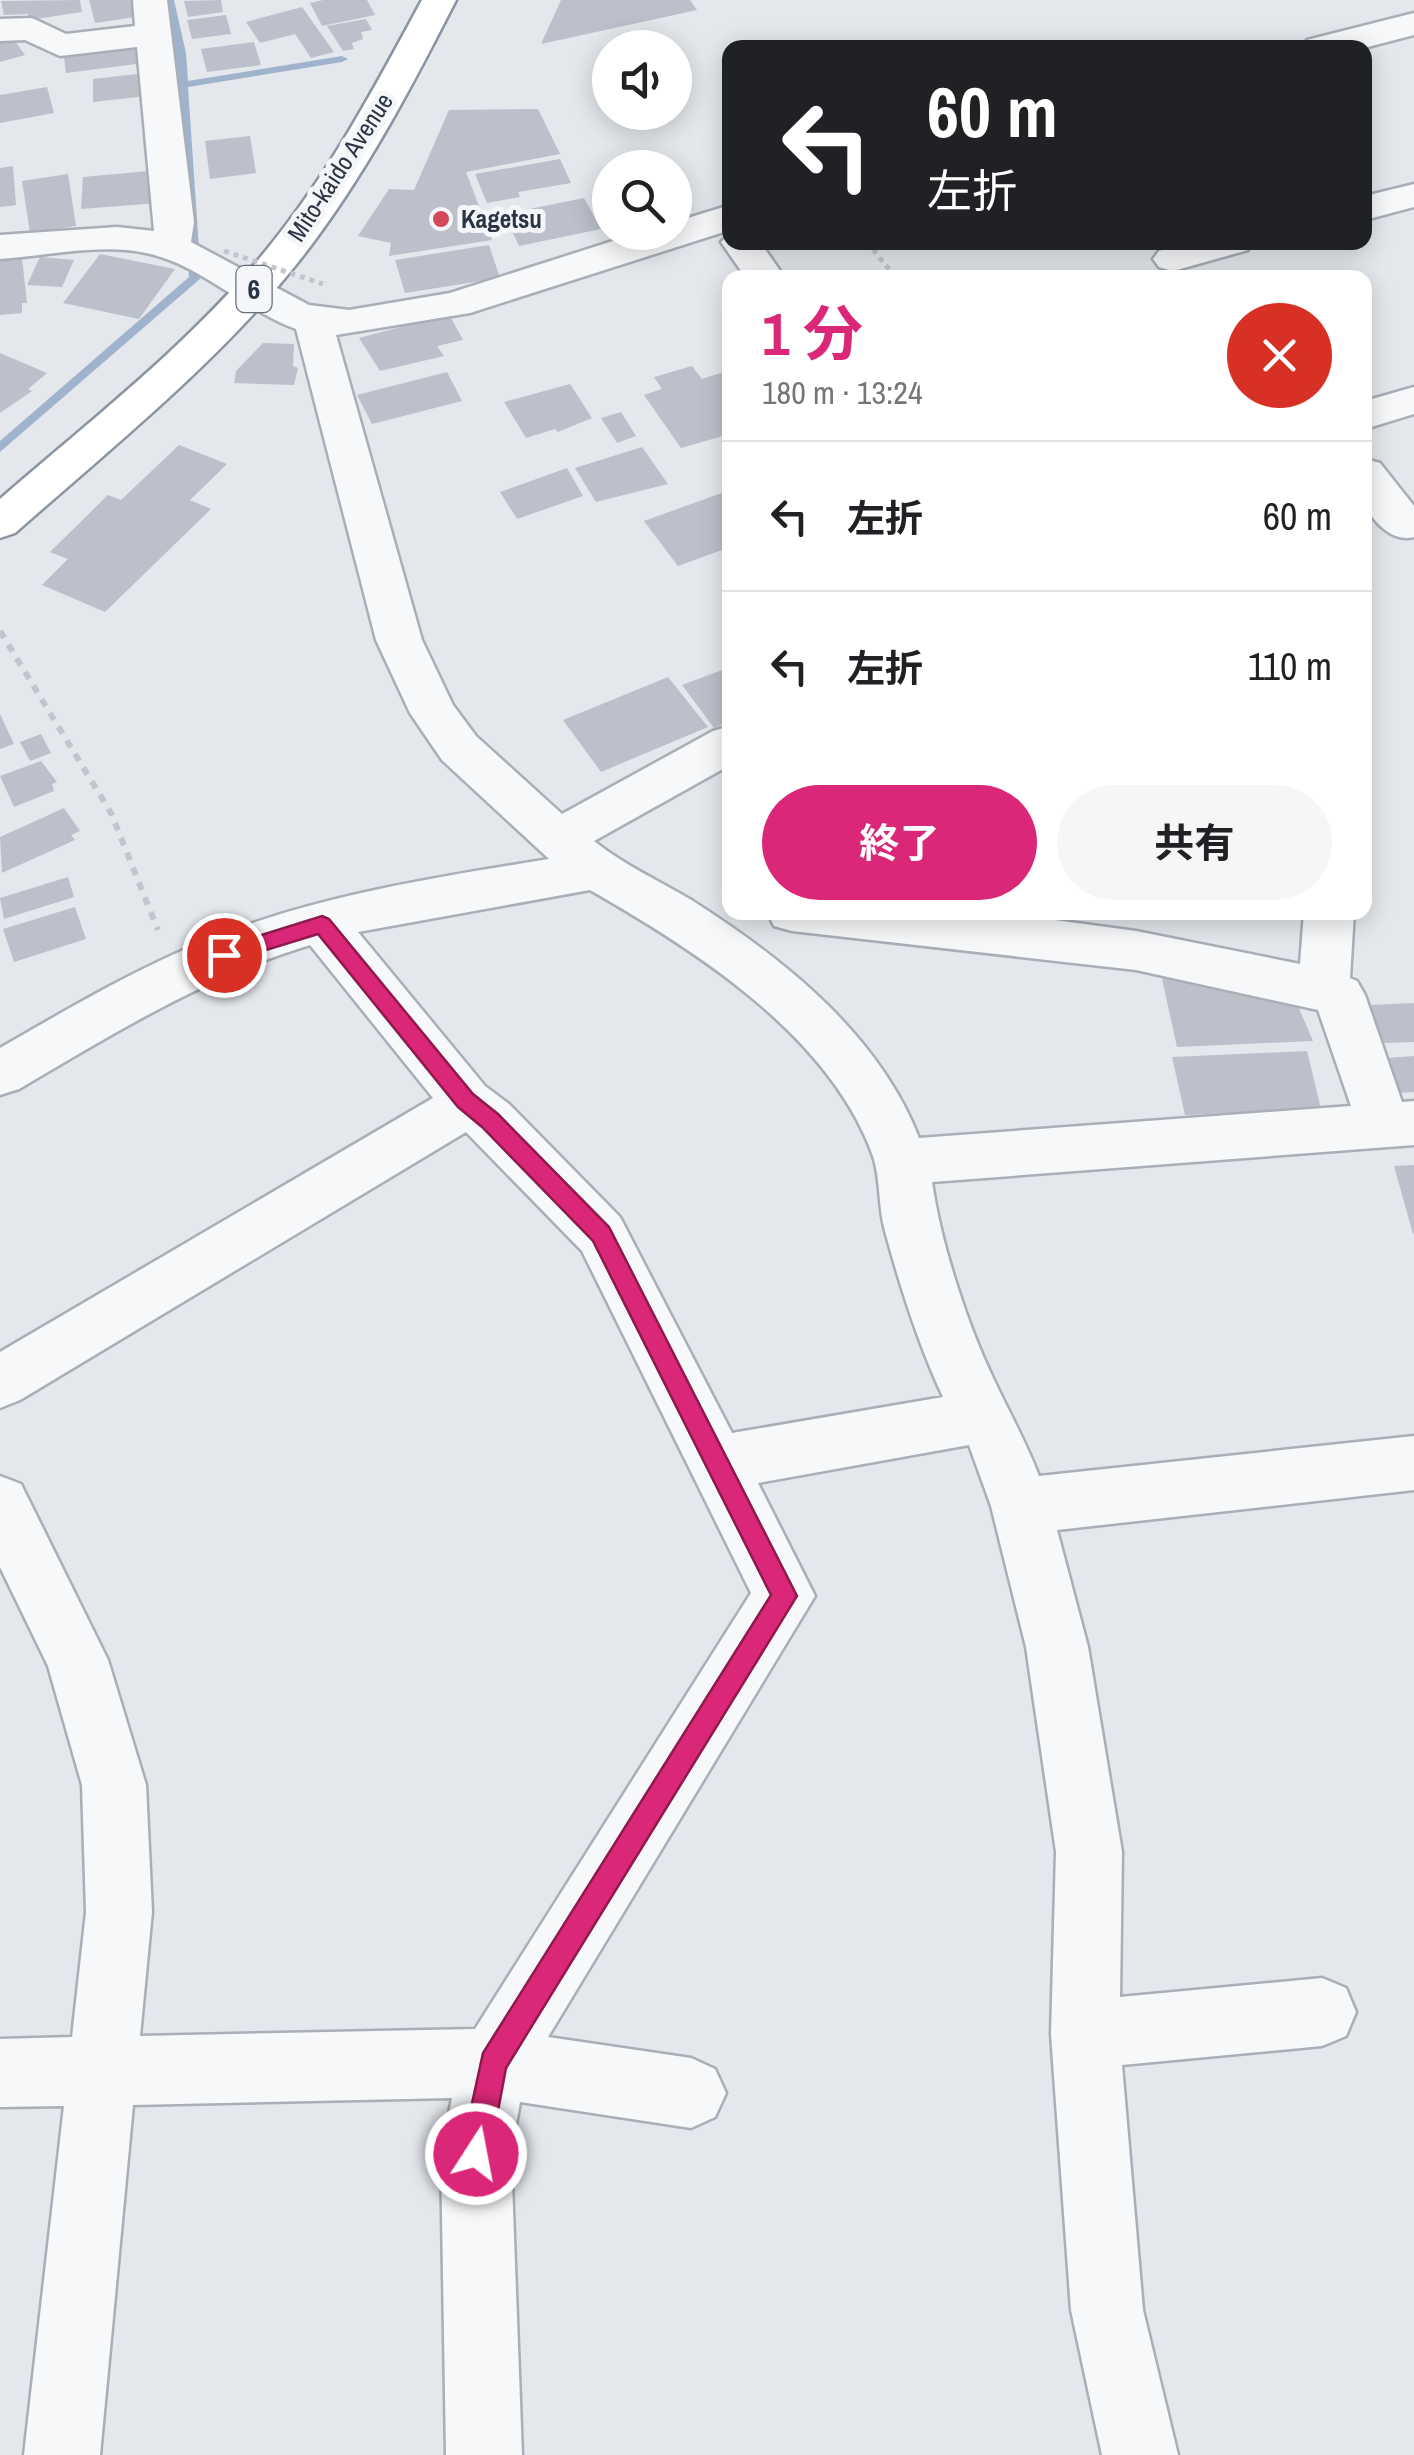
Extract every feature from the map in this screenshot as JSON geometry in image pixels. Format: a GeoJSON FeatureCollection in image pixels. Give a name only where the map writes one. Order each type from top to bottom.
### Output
{"type":"FeatureCollection","features":[{"type":"Feature","properties":{"kind":"highway","name":"Mito-kaido Avenue"},"geometry":{"type":"LineString","coordinates":[[0,523],[207,262],[319,207],[370,132],[439,0]]}},
{"type":"Feature","properties":{"kind":"street"},"geometry":{"type":"LineString","coordinates":[[0,30],[32,30],[60,45],[153,17],[175,222],[207,262]]}},
{"type":"Feature","properties":{"kind":"street"},"geometry":{"type":"LineString","coordinates":[[1351,40],[1414,24]]}},
{"type":"Feature","properties":{"kind":"street"},"geometry":{"type":"LineString","coordinates":[[1372,206],[1414,194]]}},
{"type":"Feature","properties":{"kind":"street"},"geometry":{"type":"LineString","coordinates":[[320,303],[349,323],[456,304],[722,230]]}},
{"type":"Feature","properties":{"kind":"street"},"geometry":{"type":"LineString","coordinates":[[0,248],[146,240],[207,262],[291,314],[320,303]]}},
{"type":"Feature","properties":{"kind":"street"},"geometry":{"type":"LineString","coordinates":[[1173,260],[1207,250]]}},
{"type":"Feature","properties":{"kind":"street"},"geometry":{"type":"LineString","coordinates":[[320,303],[319,346],[399,640],[421,691],[458,748],[577,855],[742,961],[838,1048],[882,1108],[902,1162],[911,1228],[968,1389],[985,1416],[1021,1506],[1057,1646],[1089,1852],[1085,2034],[1107,2310],[1140,2455]]}},
{"type":"Feature","properties":{"kind":"street"},"geometry":{"type":"LineString","coordinates":[[1372,413],[1414,400]]}},
{"type":"Feature","properties":{"kind":"street"},"geometry":{"type":"LineString","coordinates":[[1372,485],[1395,529]]}},
{"type":"Feature","properties":{"kind":"street"},"geometry":{"type":"LineString","coordinates":[[0,1074],[224,955],[322,924],[577,855],[722,749]]}},
{"type":"Feature","properties":{"kind":"street"},"geometry":{"type":"LineString","coordinates":[[674,914],[722,913]]}},
{"type":"Feature","properties":{"kind":"street"},"geometry":{"type":"LineString","coordinates":[[863,920],[1131,950],[1255,971],[1339,996],[1399,1124],[902,1162]]}},
{"type":"Feature","properties":{"kind":"street"},"geometry":{"type":"LineString","coordinates":[[1324,991],[1328,920]]}},
{"type":"Feature","properties":{"kind":"street"},"geometry":{"type":"LineString","coordinates":[[322,924],[468,1102],[601,1234],[784,1596],[493,2063],[476,2154],[484,2455]]}},
{"type":"Feature","properties":{"kind":"street"},"geometry":{"type":"LineString","coordinates":[[0,1382],[468,1102]]}},
{"type":"Feature","properties":{"kind":"street"},"geometry":{"type":"LineString","coordinates":[[716,1464],[985,1416]]}},
{"type":"Feature","properties":{"kind":"street"},"geometry":{"type":"LineString","coordinates":[[1021,1506],[1414,1463]]}},
{"type":"Feature","properties":{"kind":"street"},"geometry":{"type":"LineString","coordinates":[[0,1504],[76,1660],[114,1785],[118,1912],[62,2455]]}},
{"type":"Feature","properties":{"kind":"street"},"geometry":{"type":"LineString","coordinates":[[1085,2034],[1322,2012]]}},
{"type":"Feature","properties":{"kind":"street"},"geometry":{"type":"LineString","coordinates":[[0,2073],[493,2063],[691,2093]]}},
{"type":"Feature","properties":{"kind":"path"},"geometry":{"type":"LineString","coordinates":[[873,250],[890,270]]}},
{"type":"Feature","properties":{"kind":"path"},"geometry":{"type":"LineString","coordinates":[[207,262],[320,303]]}},
{"type":"Feature","properties":{"kind":"path"},"geometry":{"type":"LineString","coordinates":[[0,631],[112,813],[178,978]]}},
{"type":"Feature","properties":{"kind":"building"},"geometry":{"type":"Polygon","coordinates":[[[80,0],[82,12],[29,20],[28,14],[4,15],[1,1],[80,0]]]}},
{"type":"Feature","properties":{"kind":"building"},"geometry":{"type":"Polygon","coordinates":[[[89,0],[132,0],[136,17],[95,23],[89,0]]]}},
{"type":"Feature","properties":{"kind":"building"},"geometry":{"type":"Polygon","coordinates":[[[221,0],[223,12],[188,17],[184,1],[221,0]]]}},
{"type":"Feature","properties":{"kind":"building"},"geometry":{"type":"Polygon","coordinates":[[[367,0],[375,15],[322,26],[310,3],[367,0]]]}},
{"type":"Feature","properties":{"kind":"building"},"geometry":{"type":"Polygon","coordinates":[[[561,0],[690,0],[697,10],[592,30],[541,44],[561,0]]]}},
{"type":"Feature","properties":{"kind":"building"},"geometry":{"type":"Polygon","coordinates":[[[302,7],[334,52],[311,58],[295,34],[260,43],[246,22],[302,7]]]}},
{"type":"Feature","properties":{"kind":"building"},"geometry":{"type":"Polygon","coordinates":[[[226,15],[231,34],[192,39],[187,20],[226,15]]]}},
{"type":"Feature","properties":{"kind":"building"},"geometry":{"type":"Polygon","coordinates":[[[366,19],[372,30],[361,32],[363,39],[352,43],[354,49],[343,51],[327,26],[366,19]]]}},
{"type":"Feature","properties":{"kind":"building"},"geometry":{"type":"Polygon","coordinates":[[[10,34],[25,55],[0,62],[0,37],[10,34]]]}},
{"type":"Feature","properties":{"kind":"building"},"geometry":{"type":"Polygon","coordinates":[[[140,41],[144,63],[66,73],[63,50],[140,41]]]}},
{"type":"Feature","properties":{"kind":"building"},"geometry":{"type":"Polygon","coordinates":[[[254,42],[261,65],[207,72],[201,49],[254,42]]]}},
{"type":"Feature","properties":{"kind":"building"},"geometry":{"type":"Polygon","coordinates":[[[146,73],[147,96],[93,102],[93,79],[146,73]]]}},
{"type":"Feature","properties":{"kind":"building"},"geometry":{"type":"Polygon","coordinates":[[[47,87],[54,113],[0,123],[0,95],[47,87]]]}},
{"type":"Feature","properties":{"kind":"building"},"geometry":{"type":"Polygon","coordinates":[[[538,109],[560,154],[466,172],[492,240],[389,256],[391,243],[358,236],[389,189],[414,190],[449,110],[538,109]]]}},
{"type":"Feature","properties":{"kind":"building"},"geometry":{"type":"Polygon","coordinates":[[[250,136],[256,173],[210,179],[205,141],[250,136]]]}},
{"type":"Feature","properties":{"kind":"building"},"geometry":{"type":"Polygon","coordinates":[[[560,159],[571,183],[518,192],[520,197],[487,203],[475,174],[560,159]]]}},
{"type":"Feature","properties":{"kind":"building"},"geometry":{"type":"Polygon","coordinates":[[[13,166],[16,205],[0,207],[0,168],[13,166]]]}},
{"type":"Feature","properties":{"kind":"building"},"geometry":{"type":"Polygon","coordinates":[[[159,170],[158,203],[81,209],[83,177],[159,170]]]}},
{"type":"Feature","properties":{"kind":"building"},"geometry":{"type":"Polygon","coordinates":[[[68,174],[76,226],[30,233],[22,181],[68,174]]]}},
{"type":"Feature","properties":{"kind":"building"},"geometry":{"type":"Polygon","coordinates":[[[584,198],[592,213],[592,231],[519,246],[504,214],[584,198]]]}},
{"type":"Feature","properties":{"kind":"building"},"geometry":{"type":"Polygon","coordinates":[[[489,245],[500,278],[405,293],[395,260],[489,245]]]}},
{"type":"Feature","properties":{"kind":"building"},"geometry":{"type":"Polygon","coordinates":[[[100,254],[175,269],[139,319],[63,303],[100,254]]]}},
{"type":"Feature","properties":{"kind":"building"},"geometry":{"type":"Polygon","coordinates":[[[40,257],[74,260],[62,287],[27,285],[40,257]]]}},
{"type":"Feature","properties":{"kind":"building"},"geometry":{"type":"Polygon","coordinates":[[[22,258],[27,303],[22,303],[22,313],[0,315],[0,260],[22,258]]]}},
{"type":"Feature","properties":{"kind":"building"},"geometry":{"type":"Polygon","coordinates":[[[449,314],[463,340],[437,346],[444,356],[380,371],[359,338],[449,314]]]}},
{"type":"Feature","properties":{"kind":"building"},"geometry":{"type":"Polygon","coordinates":[[[263,343],[294,344],[293,366],[298,368],[294,385],[234,383],[236,371],[263,343]]]}},
{"type":"Feature","properties":{"kind":"building"},"geometry":{"type":"Polygon","coordinates":[[[0,353],[47,373],[28,389],[32,391],[0,413],[0,353]]]}},
{"type":"Feature","properties":{"kind":"building"},"geometry":{"type":"Polygon","coordinates":[[[692,366],[702,379],[722,373],[722,436],[681,448],[644,395],[662,389],[654,377],[692,366]]]}},
{"type":"Feature","properties":{"kind":"building"},"geometry":{"type":"Polygon","coordinates":[[[447,372],[462,401],[372,424],[357,395],[447,372]]]}},
{"type":"Feature","properties":{"kind":"building"},"geometry":{"type":"Polygon","coordinates":[[[570,384],[592,418],[558,432],[555,429],[526,438],[504,402],[570,384]]]}},
{"type":"Feature","properties":{"kind":"building"},"geometry":{"type":"Polygon","coordinates":[[[621,412],[636,436],[617,443],[601,418],[621,412]]]}},
{"type":"Feature","properties":{"kind":"building"},"geometry":{"type":"Polygon","coordinates":[[[179,445],[227,464],[190,500],[211,509],[105,612],[42,585],[68,559],[50,552],[108,495],[121,500],[179,445]]]}},
{"type":"Feature","properties":{"kind":"building"},"geometry":{"type":"Polygon","coordinates":[[[642,447],[668,484],[596,502],[575,468],[642,447]]]}},
{"type":"Feature","properties":{"kind":"building"},"geometry":{"type":"Polygon","coordinates":[[[567,468],[583,496],[517,519],[500,492],[567,468]]]}},
{"type":"Feature","properties":{"kind":"building"},"geometry":{"type":"Polygon","coordinates":[[[722,493],[722,550],[678,566],[644,521],[722,493]]]}},
{"type":"Feature","properties":{"kind":"building"},"geometry":{"type":"Polygon","coordinates":[[[722,670],[722,724],[714,728],[682,685],[722,670]]]}},
{"type":"Feature","properties":{"kind":"building"},"geometry":{"type":"Polygon","coordinates":[[[668,677],[708,727],[601,772],[563,720],[668,677]]]}},
{"type":"Feature","properties":{"kind":"building"},"geometry":{"type":"Polygon","coordinates":[[[0,714],[14,744],[0,749],[0,714]]]}},
{"type":"Feature","properties":{"kind":"building"},"geometry":{"type":"Polygon","coordinates":[[[41,734],[51,753],[30,761],[20,742],[41,734]]]}},
{"type":"Feature","properties":{"kind":"building"},"geometry":{"type":"Polygon","coordinates":[[[41,761],[57,782],[52,784],[54,791],[14,807],[0,776],[41,761]]]}},
{"type":"Feature","properties":{"kind":"building"},"geometry":{"type":"Polygon","coordinates":[[[64,808],[80,831],[71,835],[75,840],[2,873],[0,837],[64,808]]]}},
{"type":"Feature","properties":{"kind":"building"},"geometry":{"type":"Polygon","coordinates":[[[68,877],[74,897],[4,919],[0,898],[68,877]]]}},
{"type":"Feature","properties":{"kind":"building"},"geometry":{"type":"Polygon","coordinates":[[[75,907],[86,939],[14,962],[3,929],[75,907]]]}},
{"type":"Feature","properties":{"kind":"building"},"geometry":{"type":"Polygon","coordinates":[[[1197,975],[1238,995],[1295,999],[1313,1041],[1177,1047],[1162,979],[1197,975]]]}},
{"type":"Feature","properties":{"kind":"building"},"geometry":{"type":"Polygon","coordinates":[[[1414,1003],[1414,1042],[1381,1043],[1371,1005],[1414,1003]]]}},
{"type":"Feature","properties":{"kind":"building"},"geometry":{"type":"Polygon","coordinates":[[[1307,1051],[1321,1109],[1185,1115],[1172,1057],[1307,1051]]]}},
{"type":"Feature","properties":{"kind":"building"},"geometry":{"type":"Polygon","coordinates":[[[1414,1056],[1414,1092],[1398,1093],[1386,1058],[1414,1056]]]}},
{"type":"Feature","properties":{"kind":"building"},"geometry":{"type":"Polygon","coordinates":[[[1414,1165],[1414,1234],[1413,1234],[1394,1166],[1414,1165]]]}},
{"type":"Feature","properties":{"kind":"waterway"},"geometry":{"type":"LineString","coordinates":[[168,0],[180,53],[182,85]]}},
{"type":"Feature","properties":{"kind":"waterway"},"geometry":{"type":"LineString","coordinates":[[182,85],[342,59]]}},
{"type":"Feature","properties":{"kind":"waterway"},"geometry":{"type":"LineString","coordinates":[[0,448],[195,278],[182,85]]}},
{"type":"Feature","properties":{"kind":"place","name":"Kagetsu"},"geometry":{"type":"Point","coordinates":[441,219]}},
{"type":"Feature","properties":{"kind":"route"},"geometry":{"type":"LineString","coordinates":[[224,955],[322,924],[466,1100],[601,1234],[784,1596],[493,2063],[476,2154]]}}]}
